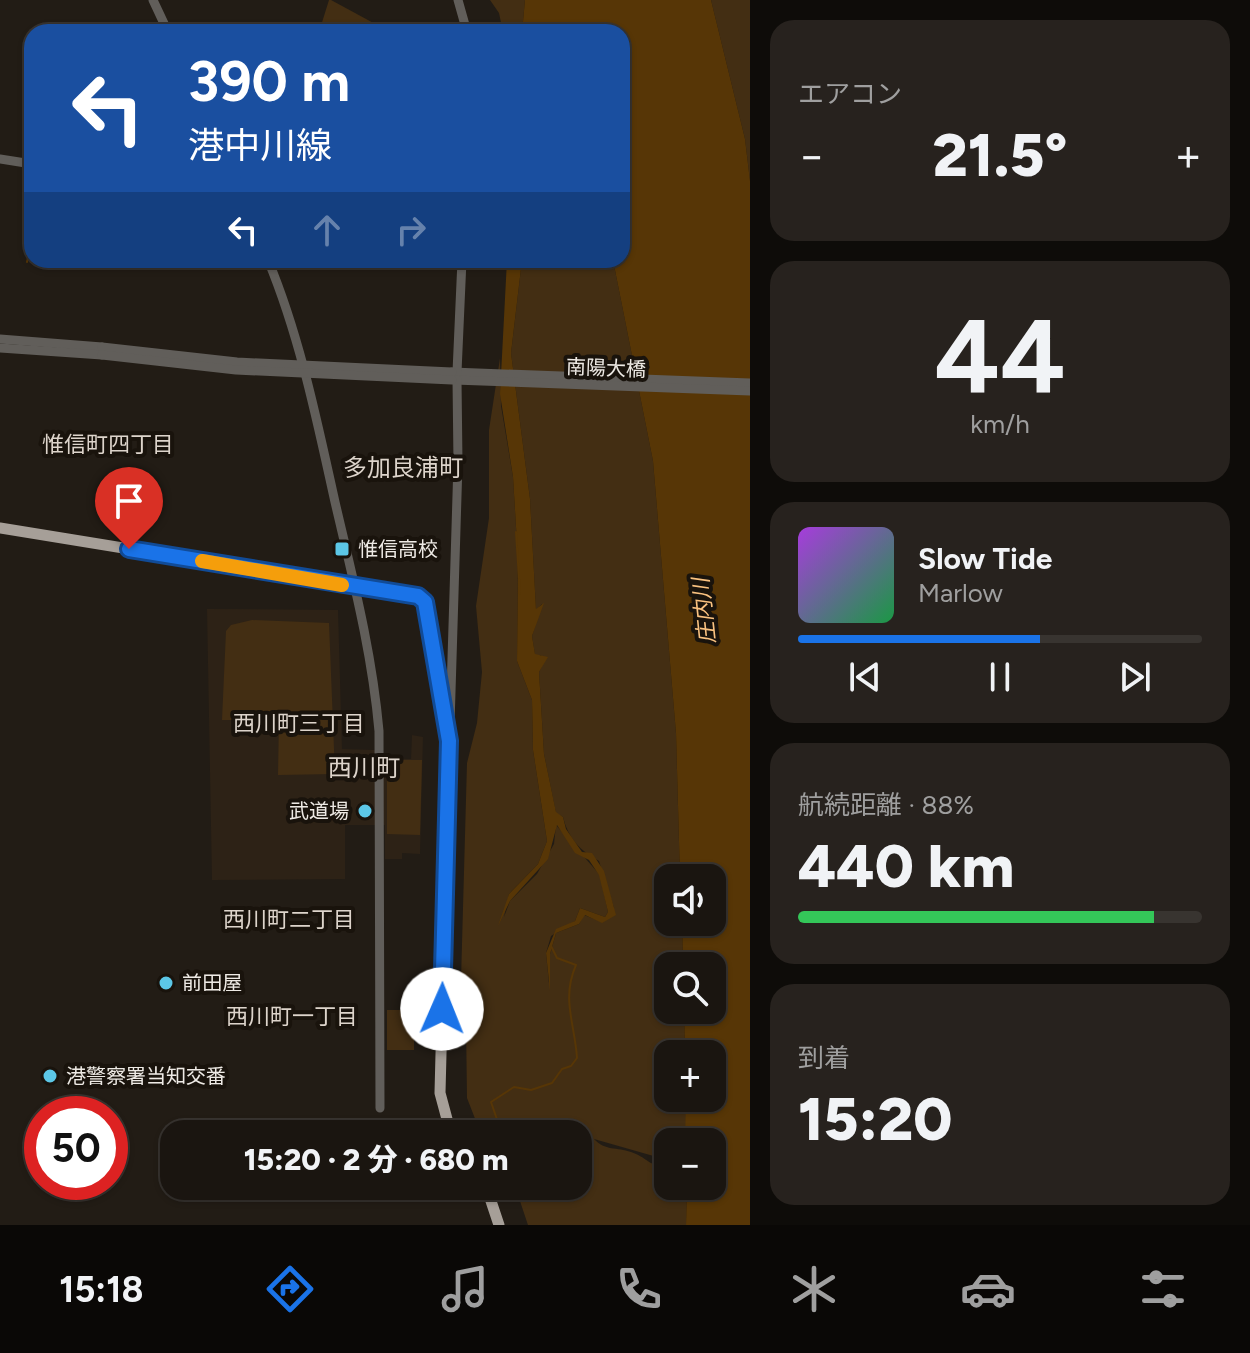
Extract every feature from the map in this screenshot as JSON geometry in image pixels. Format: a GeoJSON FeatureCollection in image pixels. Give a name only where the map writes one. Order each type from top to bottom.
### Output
{"type":"FeatureCollection","features":[{"type":"Feature","properties":{"kind":"main road"},"geometry":{"type":"LineString","coordinates":[[0,528],[418,596],[425,602],[449,741],[440,1093],[447,1120]]}},
{"type":"Feature","properties":{"kind":"main road"},"geometry":{"type":"LineString","coordinates":[[491,1200],[499,1225]]}},
{"type":"Feature","properties":{"kind":"street"},"geometry":{"type":"LineString","coordinates":[[153,0],[164,24]]}},
{"type":"Feature","properties":{"kind":"street"},"geometry":{"type":"LineString","coordinates":[[458,0],[465,24]]}},
{"type":"Feature","properties":{"kind":"street"},"geometry":{"type":"LineString","coordinates":[[0,159],[24,163]]}},
{"type":"Feature","properties":{"kind":"street"},"geometry":{"type":"LineString","coordinates":[[271,268],[284,299],[307,384],[369,644],[379,731],[380,1108]]}},
{"type":"Feature","properties":{"kind":"street"},"geometry":{"type":"LineString","coordinates":[[449,741],[462,268]]}},
{"type":"Feature","properties":{"kind":"street"},"geometry":{"type":"LineString","coordinates":[[0,339],[237,362],[457,376]]}},
{"type":"Feature","properties":{"kind":"street"},"geometry":{"type":"LineString","coordinates":[[0,348],[102,351]]}},
{"type":"Feature","properties":{"kind":"street","name":"南陽大橋"},"geometry":{"type":"LineString","coordinates":[[457,376],[750,383]]}},
{"type":"Feature","properties":{"kind":"street","name":"南陽大橋"},"geometry":{"type":"LineString","coordinates":[[457,376],[750,391]]}},
{"type":"Feature","properties":{"kind":"shaded area"},"geometry":{"type":"Polygon","coordinates":[[[331,0],[375,24],[322,24],[331,0]]]}},
{"type":"Feature","properties":{"kind":"shaded area"},"geometry":{"type":"Polygon","coordinates":[[[490,0],[525,0],[523,24],[501,24],[499,13],[490,0]]]}},
{"type":"Feature","properties":{"kind":"shaded area"},"geometry":{"type":"Polygon","coordinates":[[[711,0],[750,0],[750,181],[745,139],[711,0]]]}},
{"type":"Feature","properties":{"kind":"shaded area"},"geometry":{"type":"Polygon","coordinates":[[[521,268],[615,268],[653,461],[676,733],[680,864],[654,864],[654,936],[682,936],[683,952],[654,952],[654,1024],[684,1024],[685,1040],[654,1040],[654,1112],[687,1112],[688,1128],[654,1128],[654,1156],[594,1139],[602,1145],[636,1154],[654,1164],[654,1200],[687,1200],[686,1225],[528,1225],[520,1200],[592,1200],[592,1120],[476,1120],[467,1098],[466,1023],[462,1012],[461,980],[467,763],[477,723],[482,672],[476,606],[489,518],[489,430],[500,358],[501,406],[513,477],[518,560],[517,661],[532,700],[533,750],[547,841],[538,864],[509,894],[504,917],[510,901],[537,874],[554,844],[556,825],[600,875],[608,912],[605,917],[580,908],[575,921],[551,936],[546,953],[549,983],[550,954],[556,933],[579,924],[584,915],[602,922],[614,908],[599,861],[576,843],[563,817],[556,813],[544,754],[539,672],[544,662],[541,655],[535,655],[532,636],[542,604],[536,610],[530,499],[511,353],[521,268]]]}},
{"type":"Feature","properties":{"kind":"shaded area"},"geometry":{"type":"Polygon","coordinates":[[[207,609],[338,610],[342,749],[375,750],[376,758],[411,759],[412,735],[423,737],[420,854],[402,853],[402,859],[385,859],[385,825],[345,825],[345,879],[212,880],[207,609]]]}},
{"type":"Feature","properties":{"kind":"shaded area"},"geometry":{"type":"Polygon","coordinates":[[[252,620],[329,623],[335,774],[278,775],[279,720],[222,720],[226,631],[231,625],[252,620]]]}},
{"type":"Feature","properties":{"kind":"shaded area"},"geometry":{"type":"Polygon","coordinates":[[[387,760],[422,760],[420,835],[387,834],[387,760]]]}},
{"type":"Feature","properties":{"kind":"shaded area"},"geometry":{"type":"Polygon","coordinates":[[[387,1010],[414,1010],[414,1050],[387,1050],[387,1010]]]}},
{"type":"Feature","properties":{"kind":"water","name":"庄内川"},"geometry":{"type":"Polygon","coordinates":[[[525,0],[711,0],[745,139],[750,181],[750,1225],[686,1225],[687,1200],[726,1200],[726,1128],[685,1128],[686,1112],[726,1112],[726,1040],[685,1040],[684,1024],[726,1024],[726,952],[683,952],[682,936],[726,936],[726,864],[680,864],[676,733],[653,461],[615,268],[630,268],[630,24],[523,24],[525,0]]]}},
{"type":"Feature","properties":{"kind":"water"},"geometry":{"type":"Polygon","coordinates":[[[507,268],[521,268],[511,353],[530,499],[536,609],[544,603],[532,636],[535,654],[548,657],[539,672],[544,754],[556,812],[563,817],[566,829],[582,852],[592,853],[604,871],[616,915],[602,923],[585,915],[579,924],[556,933],[550,954],[550,991],[546,953],[556,929],[575,921],[580,908],[605,917],[608,912],[599,875],[589,860],[575,853],[557,825],[548,859],[510,901],[498,926],[509,894],[538,864],[547,841],[533,750],[532,700],[517,661],[518,560],[513,477],[500,394],[507,268]]]}},
{"type":"Feature","properties":{"kind":"waterway"},"geometry":{"type":"LineString","coordinates":[[516,532],[520,594]]}},
{"type":"Feature","properties":{"kind":"waterway"},"geometry":{"type":"LineString","coordinates":[[497,1120],[491,1102],[514,1087],[531,1090],[552,1083],[562,1069],[571,1066],[577,1058],[569,1000],[576,965],[557,958],[551,946]]}},
{"type":"Feature","properties":{"kind":"slow traffic"},"geometry":{"type":"LineString","coordinates":[[202,561],[342,585]]}},
{"type":"Feature","properties":{"kind":"place","name":"惟信高校"},"geometry":{"type":"Point","coordinates":[342,549]}},
{"type":"Feature","properties":{"kind":"place","name":"武道場"},"geometry":{"type":"Point","coordinates":[365,811]}},
{"type":"Feature","properties":{"kind":"place","name":"前田屋"},"geometry":{"type":"Point","coordinates":[166,983]}},
{"type":"Feature","properties":{"kind":"place","name":"港警察署当知交番"},"geometry":{"type":"Point","coordinates":[50,1076]}},
{"type":"Feature","properties":{"kind":"district","name":"惟信町四丁目"},"geometry":{"type":"Point","coordinates":[108,444]}},
{"type":"Feature","properties":{"kind":"district","name":"多加良浦町"},"geometry":{"type":"Point","coordinates":[403,467]}},
{"type":"Feature","properties":{"kind":"district","name":"西川町三丁目"},"geometry":{"type":"Point","coordinates":[299,723]}},
{"type":"Feature","properties":{"kind":"district","name":"西川町"},"geometry":{"type":"Point","coordinates":[364,767]}},
{"type":"Feature","properties":{"kind":"district","name":"西川町二丁目"},"geometry":{"type":"Point","coordinates":[289,919]}},
{"type":"Feature","properties":{"kind":"district","name":"西川町一丁目"},"geometry":{"type":"Point","coordinates":[292,1016]}},
{"type":"Feature","properties":{"kind":"route"},"geometry":{"type":"LineString","coordinates":[[129,549],[418,596],[425,602],[429,610],[444,728],[449,741],[442,1009]]}}]}
